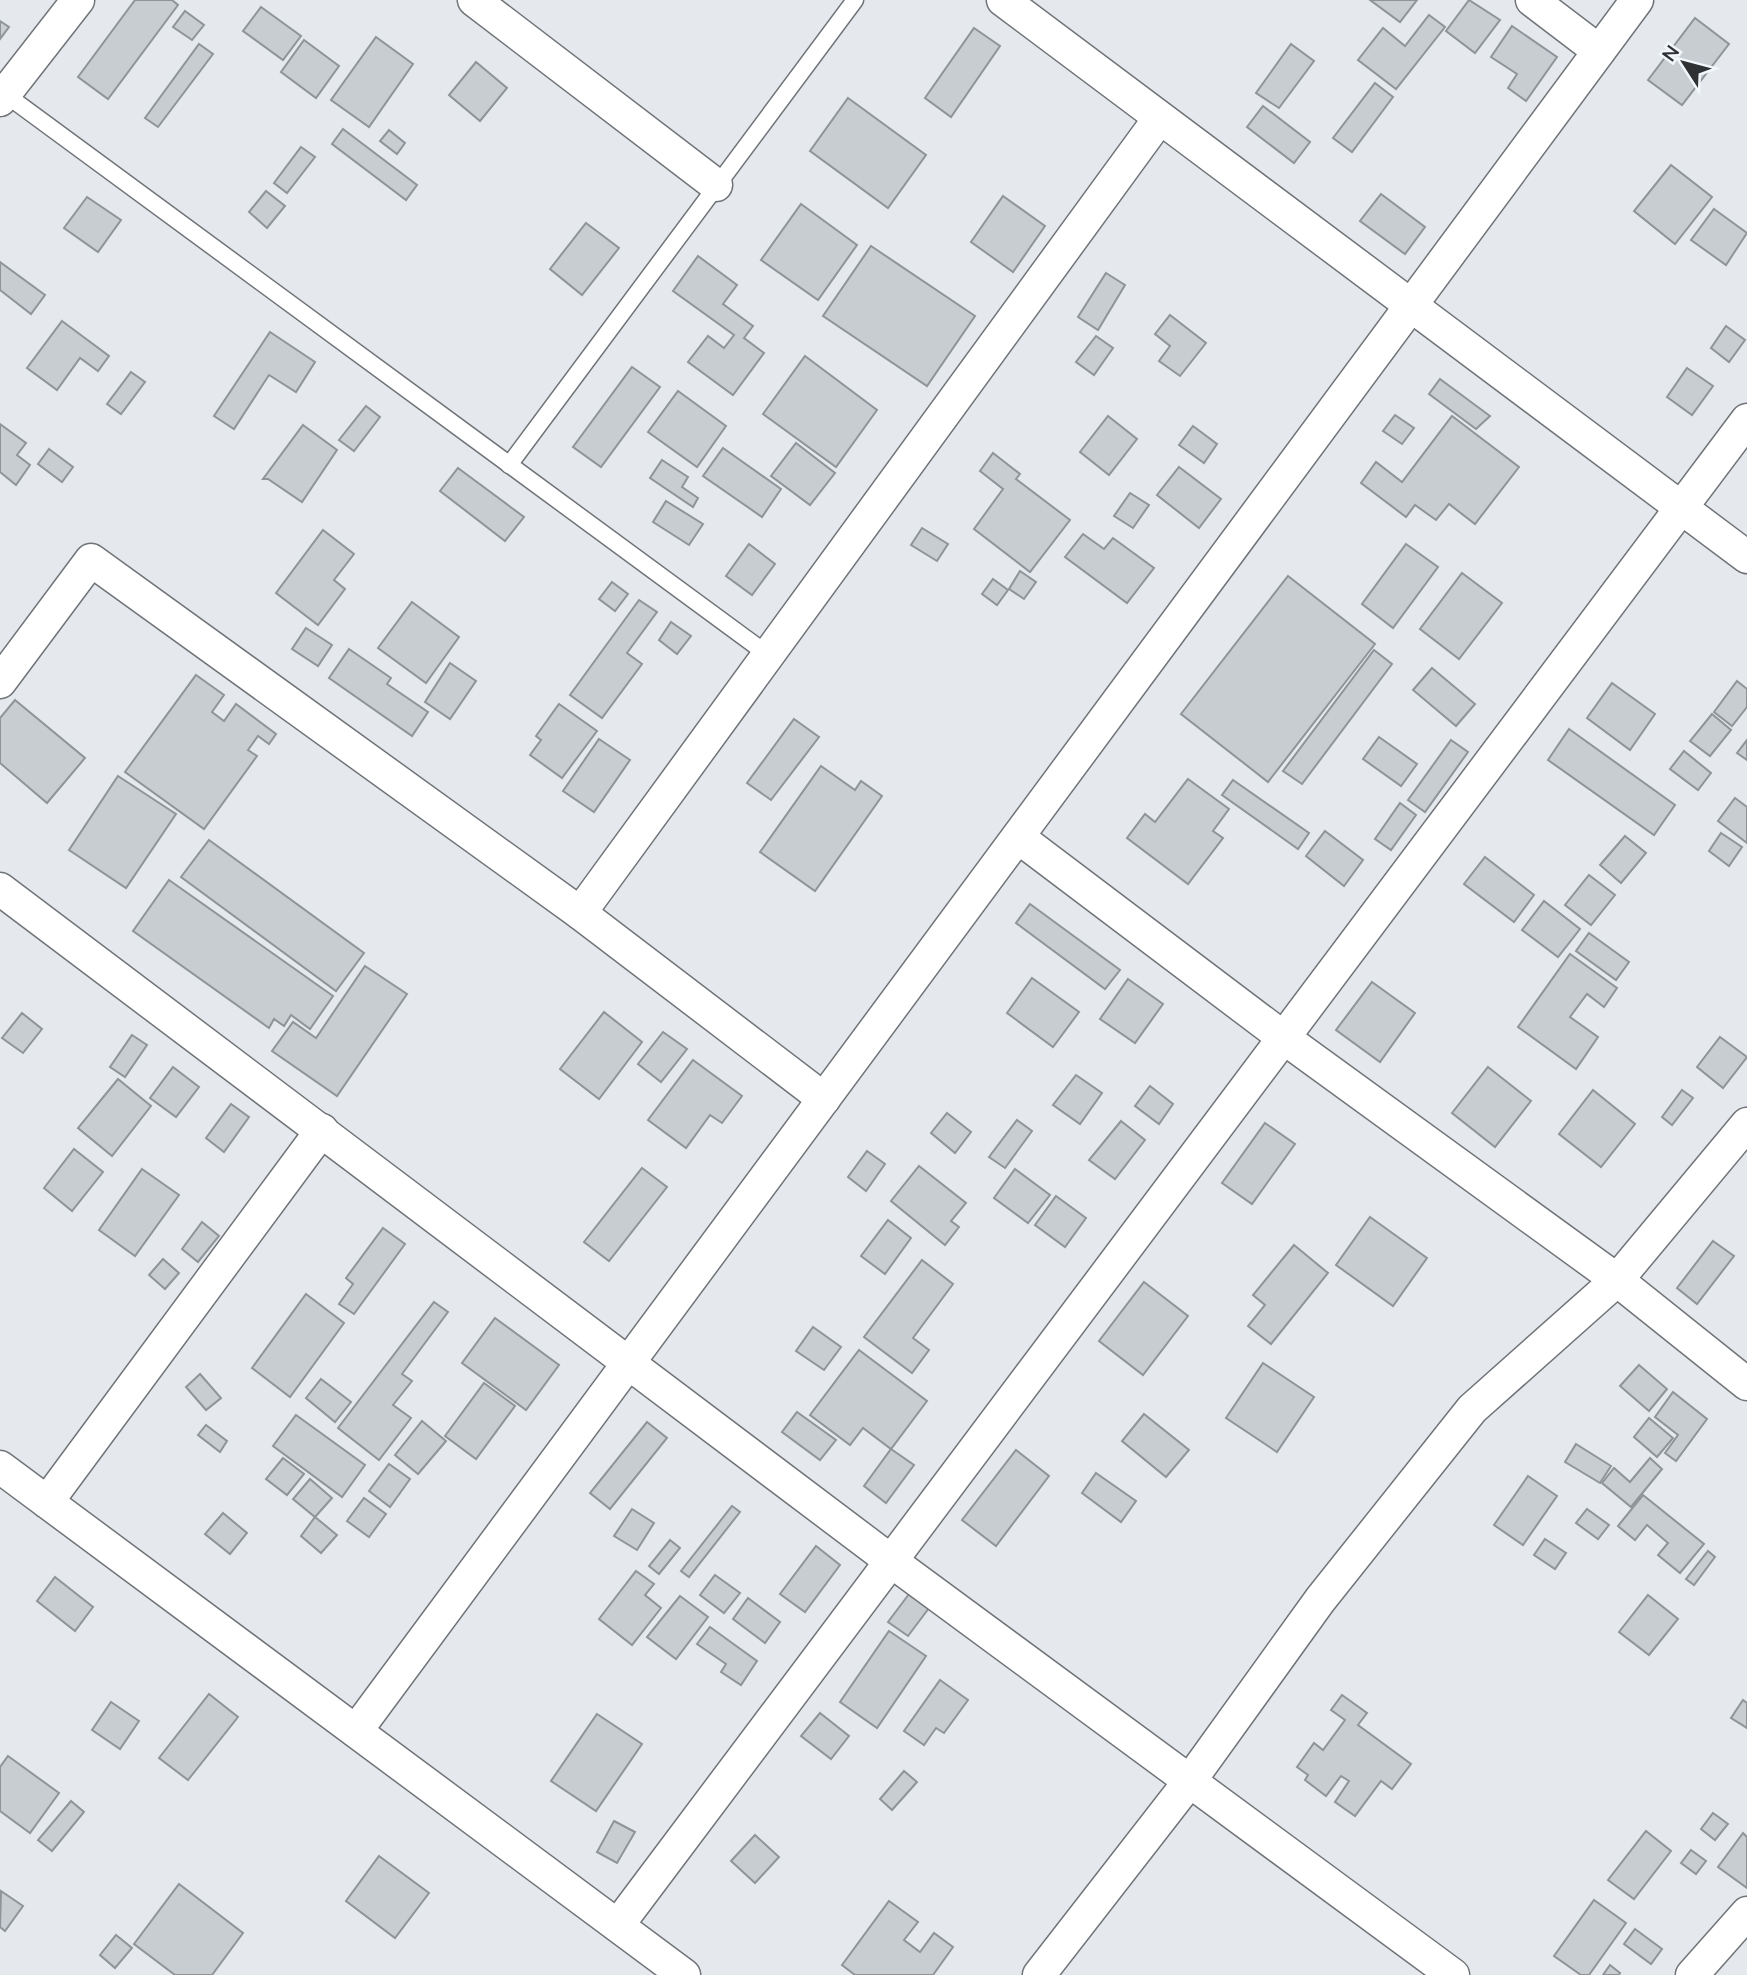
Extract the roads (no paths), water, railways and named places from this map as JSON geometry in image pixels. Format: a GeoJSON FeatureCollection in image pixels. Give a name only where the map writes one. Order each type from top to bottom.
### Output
{"type":"FeatureCollection","features":[{"type":"Feature","properties":{"kind":"street"},"geometry":{"type":"LineString","coordinates":[[2,97],[78,0]]}},
{"type":"Feature","properties":{"kind":"street"},"geometry":{"type":"LineString","coordinates":[[474,0],[716,185]]}},
{"type":"Feature","properties":{"kind":"street"},"geometry":{"type":"LineString","coordinates":[[1003,0],[1747,557]]}},
{"type":"Feature","properties":{"kind":"street"},"geometry":{"type":"LineString","coordinates":[[1532,0],[1599,51]]}},
{"type":"Feature","properties":{"kind":"street"},"geometry":{"type":"LineString","coordinates":[[356,1731],[1637,0]]}},
{"type":"Feature","properties":{"kind":"street"},"geometry":{"type":"LineString","coordinates":[[580,912],[1159,119]]}},
{"type":"Feature","properties":{"kind":"street"},"geometry":{"type":"LineString","coordinates":[[618,1925],[1747,420]]}},
{"type":"Feature","properties":{"kind":"street"},"geometry":{"type":"LineString","coordinates":[[0,682],[91,560],[580,912],[824,1099]]}},
{"type":"Feature","properties":{"kind":"street"},"geometry":{"type":"LineString","coordinates":[[1018,836],[1284,1038],[1617,1280],[1747,1384]]}},
{"type":"Feature","properties":{"kind":"street"},"geometry":{"type":"LineString","coordinates":[[0,889],[891,1562],[1453,1975]]}},
{"type":"Feature","properties":{"kind":"street"},"geometry":{"type":"LineString","coordinates":[[1039,1975],[1189,1782],[1320,1601],[1472,1409],[1617,1280],[1747,1124]]}},
{"type":"Feature","properties":{"kind":"street"},"geometry":{"type":"LineString","coordinates":[[47,1502],[321,1130]]}},
{"type":"Feature","properties":{"kind":"street"},"geometry":{"type":"LineString","coordinates":[[0,1467],[684,1975]]}},
{"type":"Feature","properties":{"kind":"street"},"geometry":{"type":"LineString","coordinates":[[1692,1975],[1747,1913]]}},
{"type":"Feature","properties":{"kind":"lane"},"geometry":{"type":"LineString","coordinates":[[509,464],[855,0]]}},
{"type":"Feature","properties":{"kind":"lane"},"geometry":{"type":"LineString","coordinates":[[2,97],[767,654]]}}]}
